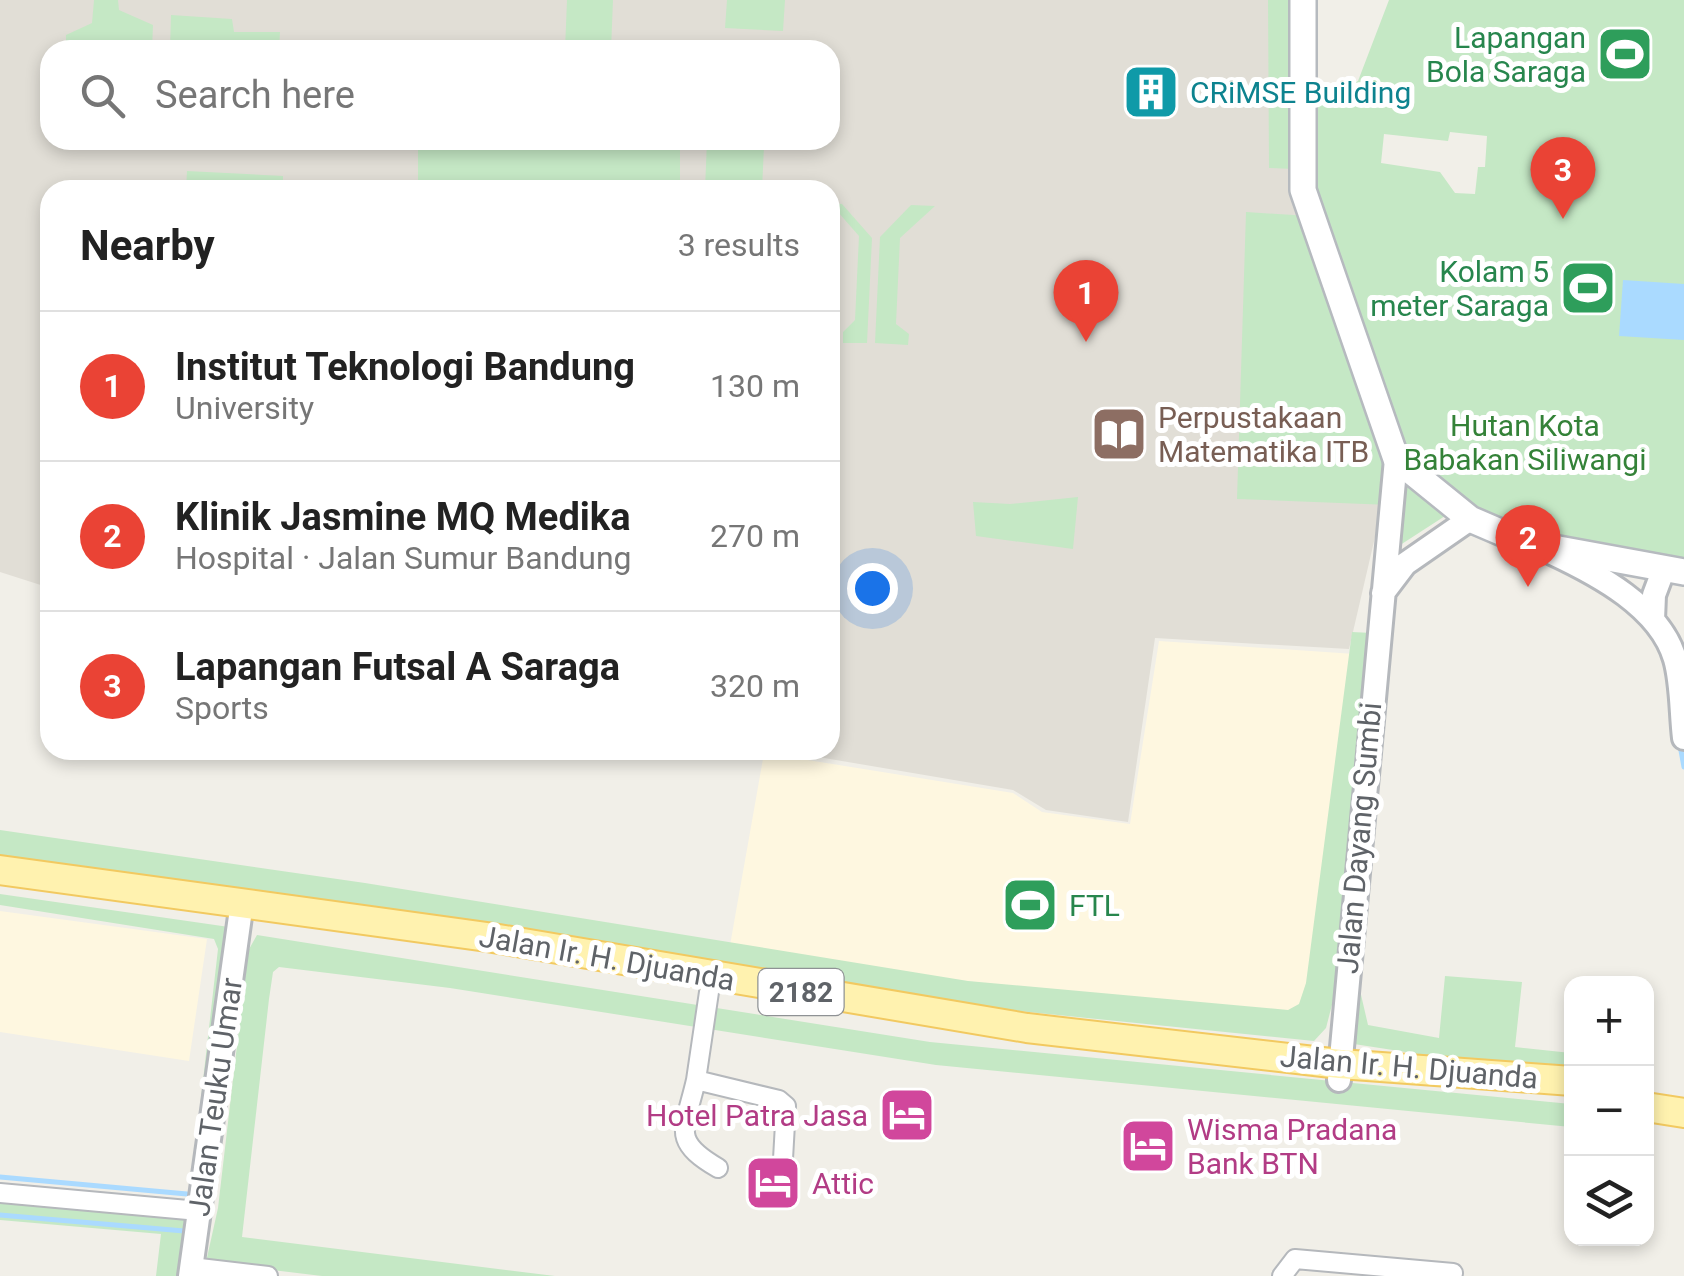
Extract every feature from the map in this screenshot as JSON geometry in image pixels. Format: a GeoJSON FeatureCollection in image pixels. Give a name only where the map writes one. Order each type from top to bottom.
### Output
{"type":"FeatureCollection","features":[{"type":"Feature","properties":{"kind":"main road"},"geometry":{"type":"LineString","coordinates":[[1303,0],[1302,190],[1396,460],[1470,519],[1526,543],[1673,571]]}},
{"type":"Feature","properties":{"kind":"main road","name":"Jalan Ir. H. Djuanda"},"geometry":{"type":"LineString","coordinates":[[0,870],[486,946],[1096,1054],[1340,1072],[1564,1081]]}},
{"type":"Feature","properties":{"kind":"main road","name":"Jalan Ir. H. Djuanda"},"geometry":{"type":"LineString","coordinates":[[0,888],[241,910]]}},
{"type":"Feature","properties":{"kind":"main road","name":"Jalan Ir. H. Djuanda"},"geometry":{"type":"LineString","coordinates":[[486,946],[709,992],[838,1007]]}},
{"type":"Feature","properties":{"kind":"main road","name":"Jalan Ir. H. Djuanda"},"geometry":{"type":"LineString","coordinates":[[899,1018],[1167,1044],[1340,1072],[1564,1098]]}},
{"type":"Feature","properties":{"kind":"main road"},"geometry":{"type":"LineString","coordinates":[[1654,1091],[1684,1095]]}},
{"type":"Feature","properties":{"kind":"main road"},"geometry":{"type":"LineString","coordinates":[[1654,1108],[1684,1112]]}},
{"type":"Feature","properties":{"kind":"street","name":"Jalan Dayang Sumbi"},"geometry":{"type":"LineString","coordinates":[[1340,1072],[1396,460]]}},
{"type":"Feature","properties":{"kind":"street"},"geometry":{"type":"LineString","coordinates":[[1382,596],[1405,564],[1470,519]]}},
{"type":"Feature","properties":{"kind":"street"},"geometry":{"type":"LineString","coordinates":[[1526,543],[1581,567],[1653,620],[1676,664],[1684,738]]}},
{"type":"Feature","properties":{"kind":"street"},"geometry":{"type":"LineString","coordinates":[[1653,620],[1654,595],[1673,571]]}},
{"type":"Feature","properties":{"kind":"street","name":"Jalan Teuku Umar"},"geometry":{"type":"LineString","coordinates":[[190,1271],[241,910]]}},
{"type":"Feature","properties":{"kind":"street"},"geometry":{"type":"LineString","coordinates":[[709,992],[685,1138],[691,1152],[718,1168]]}},
{"type":"Feature","properties":{"kind":"street"},"geometry":{"type":"LineString","coordinates":[[696,1080],[779,1100],[786,1106],[782,1159]]}},
{"type":"Feature","properties":{"kind":"street"},"geometry":{"type":"LineString","coordinates":[[0,1193],[199,1211]]}},
{"type":"Feature","properties":{"kind":"street"},"geometry":{"type":"LineString","coordinates":[[1282,1276],[1295,1259],[1453,1273]]}},
{"type":"Feature","properties":{"kind":"street"},"geometry":{"type":"LineString","coordinates":[[190,1271],[268,1276]]}},
{"type":"Feature","properties":{"kind":"shaded area"},"geometry":{"type":"Polygon","coordinates":[[[0,0],[1289,0],[1294,169],[1385,494],[1349,649],[1155,638],[1128,822],[1046,810],[1013,790],[836,760],[840,760],[840,180],[40,180],[40,585],[0,572],[0,0]]]}},
{"type":"Feature","properties":{"kind":"shaded area"},"geometry":{"type":"Polygon","coordinates":[[[1159,641],[1355,654],[1326,993],[1298,1023],[729,951],[763,760],[808,760],[1013,793],[1042,812],[1130,824],[1159,641]]]}},
{"type":"Feature","properties":{"kind":"shaded area"},"geometry":{"type":"Polygon","coordinates":[[[0,911],[207,939],[189,1061],[0,1032],[0,911]]]}},
{"type":"Feature","properties":{"kind":"green space"},"geometry":{"type":"Polygon","coordinates":[[[94,0],[118,0],[119,10],[153,25],[152,40],[66,40],[66,35],[92,23],[94,0]]]}},
{"type":"Feature","properties":{"kind":"green space"},"geometry":{"type":"Polygon","coordinates":[[[567,0],[613,0],[611,40],[565,40],[567,0]]]}},
{"type":"Feature","properties":{"kind":"green space"},"geometry":{"type":"Polygon","coordinates":[[[727,0],[785,0],[783,31],[725,28],[727,0]]]}},
{"type":"Feature","properties":{"kind":"green space"},"geometry":{"type":"Polygon","coordinates":[[[1268,0],[1289,0],[1294,169],[1269,168],[1268,0]]]}},
{"type":"Feature","properties":{"kind":"green space","name":"Hutan Kota Babakan Siliwangi"},"geometry":{"type":"Polygon","coordinates":[[[1389,0],[1684,0],[1684,559],[1505,527],[1465,511],[1405,450],[1314,192],[1313,89],[1343,88],[1358,81],[1389,0]],[[1450,132],[1448,141],[1384,134],[1381,163],[1440,172],[1455,193],[1475,194],[1478,167],[1485,167],[1487,136],[1450,132]]]}},
{"type":"Feature","properties":{"kind":"green space"},"geometry":{"type":"Polygon","coordinates":[[[171,15],[232,19],[234,32],[280,32],[280,40],[170,40],[171,15]]]}},
{"type":"Feature","properties":{"kind":"green space"},"geometry":{"type":"Polygon","coordinates":[[[418,150],[680,150],[680,180],[418,180],[418,150]]]}},
{"type":"Feature","properties":{"kind":"green space"},"geometry":{"type":"Polygon","coordinates":[[[707,150],[764,150],[762,180],[705,180],[707,150]]]}},
{"type":"Feature","properties":{"kind":"green space"},"geometry":{"type":"Polygon","coordinates":[[[187,171],[283,176],[283,180],[187,180],[187,171]]]}},
{"type":"Feature","properties":{"kind":"green space"},"geometry":{"type":"Polygon","coordinates":[[[840,204],[872,238],[867,343],[843,343],[843,332],[855,320],[859,236],[840,214],[840,204]]]}},
{"type":"Feature","properties":{"kind":"green space"},"geometry":{"type":"Polygon","coordinates":[[[911,205],[935,206],[900,238],[896,324],[909,334],[908,345],[875,343],[880,237],[911,205]]]}},
{"type":"Feature","properties":{"kind":"green space"},"geometry":{"type":"Polygon","coordinates":[[[1246,212],[1309,216],[1396,459],[1390,505],[1237,499],[1246,212]]]}},
{"type":"Feature","properties":{"kind":"green space"},"geometry":{"type":"Polygon","coordinates":[[[1403,479],[1445,516],[1394,549],[1403,479]]]}},
{"type":"Feature","properties":{"kind":"green space"},"geometry":{"type":"Polygon","coordinates":[[[1078,497],[1073,549],[976,536],[973,502],[1010,504],[1078,497]]]}},
{"type":"Feature","properties":{"kind":"green space"},"geometry":{"type":"Polygon","coordinates":[[[1352,632],[1372,633],[1334,997],[1326,1028],[1314,1041],[959,1005],[418,916],[0,855],[0,830],[365,883],[968,981],[1288,1010],[1299,1004],[1306,983],[1352,632]]]}},
{"type":"Feature","properties":{"kind":"green space"},"geometry":{"type":"Polygon","coordinates":[[[1379,634],[1393,636],[1362,936],[1359,986],[1368,1025],[1439,1038],[1445,976],[1522,982],[1515,1047],[1564,1052],[1564,1066],[1438,1057],[1354,1044],[1379,634]]]}},
{"type":"Feature","properties":{"kind":"green space"},"geometry":{"type":"Polygon","coordinates":[[[0,894],[229,927],[240,959],[212,1205],[189,1203],[218,949],[214,939],[0,905],[0,894]]]}},
{"type":"Feature","properties":{"kind":"green space"},"geometry":{"type":"Polygon","coordinates":[[[257,935],[930,1042],[1564,1103],[1564,1126],[936,1065],[450,988],[279,967],[273,972],[269,999],[242,1237],[555,1276],[322,1276],[206,1262],[218,1208],[248,951],[257,935]]]}},
{"type":"Feature","properties":{"kind":"green space"},"geometry":{"type":"Polygon","coordinates":[[[0,1200],[211,1219],[198,1276],[156,1276],[161,1234],[0,1220],[0,1200]]]}},
{"type":"Feature","properties":{"kind":"water","name":"Kolam 5 meter Saraga"},"geometry":{"type":"Polygon","coordinates":[[[1570,268],[1607,271],[1605,307],[1568,305],[1570,268]]]}},
{"type":"Feature","properties":{"kind":"water"},"geometry":{"type":"Polygon","coordinates":[[[1623,280],[1684,284],[1684,340],[1619,336],[1623,280]]]}},
{"type":"Feature","properties":{"kind":"waterway"},"geometry":{"type":"LineString","coordinates":[[1680,745],[1684,767]]}},
{"type":"Feature","properties":{"kind":"waterway"},"geometry":{"type":"LineString","coordinates":[[0,1177],[187,1194]]}},
{"type":"Feature","properties":{"kind":"waterway"},"geometry":{"type":"LineString","coordinates":[[0,1215],[184,1231]]}},
{"type":"Feature","properties":{"kind":"place","name":"Lapangan Bola Saraga"},"geometry":{"type":"Point","coordinates":[1625,54]}},
{"type":"Feature","properties":{"kind":"place","name":"CRiMSE Building"},"geometry":{"type":"Point","coordinates":[1151,92]}},
{"type":"Feature","properties":{"kind":"place","name":"Lapangan Futsal A Saraga"},"geometry":{"type":"Point","coordinates":[1563,219]}},
{"type":"Feature","properties":{"kind":"place","name":"Kolam 5 meter Saraga"},"geometry":{"type":"Point","coordinates":[1588,288]}},
{"type":"Feature","properties":{"kind":"place","name":"Institut Teknologi Bandung"},"geometry":{"type":"Point","coordinates":[1086,342]}},
{"type":"Feature","properties":{"kind":"place","name":"Perpustakaan Matematika ITB"},"geometry":{"type":"Point","coordinates":[1119,434]}},
{"type":"Feature","properties":{"kind":"place","name":"Klinik Jasmine MQ Medika"},"geometry":{"type":"Point","coordinates":[1528,587]}},
{"type":"Feature","properties":{"kind":"place","name":"FTL"},"geometry":{"type":"Point","coordinates":[1030,905]}},
{"type":"Feature","properties":{"kind":"place","name":"Hotel Patra Jasa"},"geometry":{"type":"Point","coordinates":[907,1115]}},
{"type":"Feature","properties":{"kind":"place","name":"Wisma Pradana Bank BTN"},"geometry":{"type":"Point","coordinates":[1148,1146]}},
{"type":"Feature","properties":{"kind":"place","name":"Attic"},"geometry":{"type":"Point","coordinates":[773,1183]}}]}
